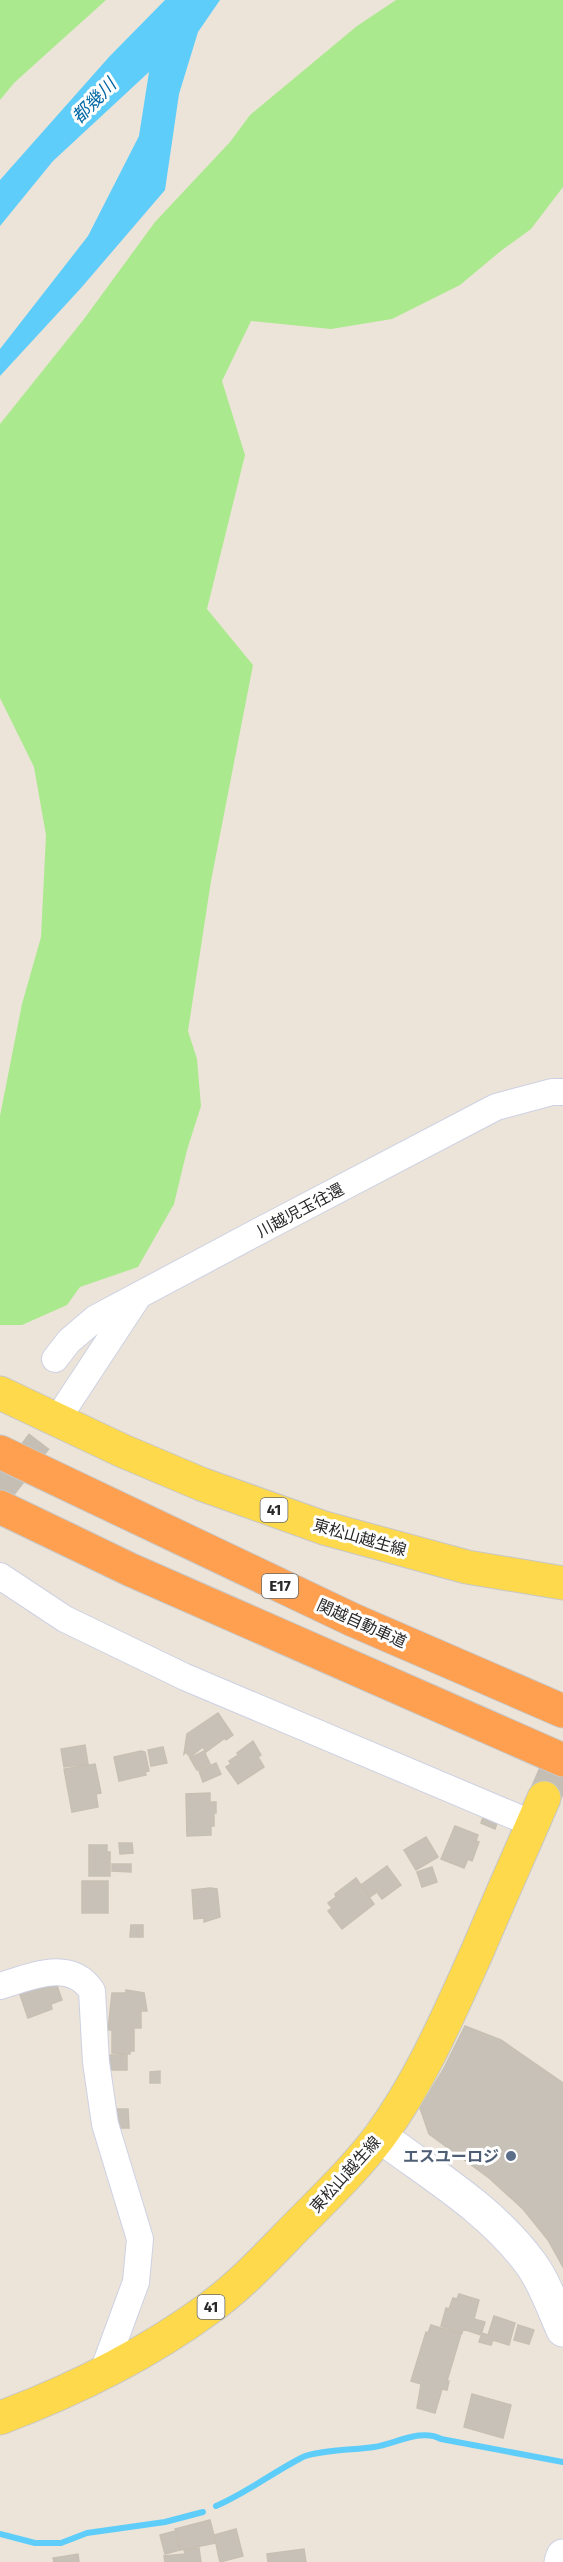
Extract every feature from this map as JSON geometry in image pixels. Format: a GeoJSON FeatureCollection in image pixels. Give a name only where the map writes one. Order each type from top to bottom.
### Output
{"type":"FeatureCollection","features":[{"type":"Feature","properties":{"kind":"highway","name":"関越自動車道"},"geometry":{"type":"LineString","coordinates":[[0,1452],[353,1620],[563,1711]]}},
{"type":"Feature","properties":{"kind":"highway"},"geometry":{"type":"LineString","coordinates":[[0,1507],[131,1570],[563,1760]]}},
{"type":"Feature","properties":{"kind":"main road","name":"東松山越生線"},"geometry":{"type":"LineString","coordinates":[[0,1393],[123,1451],[201,1484],[324,1528],[467,1568],[563,1583]]}},
{"type":"Feature","properties":{"kind":"main road","name":"東松山越生線"},"geometry":{"type":"LineString","coordinates":[[0,2418],[52,2398],[102,2374],[147,2350],[210,2308],[314,2208],[380,2136],[410,2088],[448,2016],[538,1811]]}},
{"type":"Feature","properties":{"kind":"street","name":"川越児玉往還"},"geometry":{"type":"LineString","coordinates":[[55,1359],[69,1341],[96,1318],[496,1107],[552,1092],[563,1092]]}},
{"type":"Feature","properties":{"kind":"street"},"geometry":{"type":"LineString","coordinates":[[66,1406],[138,1296]]}},
{"type":"Feature","properties":{"kind":"street"},"geometry":{"type":"LineString","coordinates":[[0,1576],[65,1618],[185,1677],[538,1811]]}},
{"type":"Feature","properties":{"kind":"street"},"geometry":{"type":"LineString","coordinates":[[0,1986],[35,1976],[69,1972],[85,1981],[92,1990],[96,2062],[105,2124],[140,2239],[136,2282],[102,2374]]}},
{"type":"Feature","properties":{"kind":"street"},"geometry":{"type":"LineString","coordinates":[[380,2136],[487,2216],[509,2238],[532,2265],[563,2330]]}},
{"type":"Feature","properties":{"kind":"street"},"geometry":{"type":"LineString","coordinates":[[561,2562],[563,2556]]}},
{"type":"Feature","properties":{"kind":"green space"},"geometry":{"type":"Polygon","coordinates":[[[0,0],[106,0],[14,83],[0,100],[0,0]]]}},
{"type":"Feature","properties":{"kind":"green space"},"geometry":{"type":"Polygon","coordinates":[[[396,0],[563,0],[563,187],[531,229],[460,285],[392,319],[331,329],[251,321],[222,381],[245,455],[207,609],[253,665],[211,881],[188,1031],[197,1059],[201,1106],[187,1150],[174,1204],[138,1267],[80,1287],[67,1305],[22,1325],[0,1325],[0,1116],[22,1004],[41,937],[46,835],[34,767],[0,698],[0,424],[84,319],[155,222],[230,142],[250,115],[357,26],[396,0]]]}},
{"type":"Feature","properties":{"kind":"water","name":"都幾川"},"geometry":{"type":"Polygon","coordinates":[[[165,0],[220,0],[198,32],[179,94],[165,190],[81,288],[0,376],[0,349],[88,236],[139,136],[149,72],[53,161],[0,226],[0,180],[109,57],[165,0]]]}},
{"type":"Feature","properties":{"kind":"building"},"geometry":{"type":"Polygon","coordinates":[[[218,1713],[233,1735],[206,1752],[203,1747],[190,1757],[186,1752],[184,1754],[187,1734],[218,1713]]]}},
{"type":"Feature","properties":{"kind":"building"},"geometry":{"type":"Polygon","coordinates":[[[253,1741],[261,1755],[258,1757],[264,1767],[238,1784],[226,1767],[231,1764],[229,1761],[238,1755],[237,1753],[253,1741]]]}},
{"type":"Feature","properties":{"kind":"building"},"geometry":{"type":"Polygon","coordinates":[[[85,1745],[88,1764],[64,1767],[61,1749],[85,1745]]]}},
{"type":"Feature","properties":{"kind":"building"},"geometry":{"type":"Polygon","coordinates":[[[163,1747],[167,1763],[151,1766],[148,1750],[163,1747]]]}},
{"type":"Feature","properties":{"kind":"building"},"geometry":{"type":"Polygon","coordinates":[[[204,1751],[210,1764],[197,1770],[190,1758],[204,1751]]]}},
{"type":"Feature","properties":{"kind":"building"},"geometry":{"type":"Polygon","coordinates":[[[145,1752],[149,1771],[145,1772],[146,1775],[119,1781],[114,1757],[145,1752]]]}},
{"type":"Feature","properties":{"kind":"building"},"geometry":{"type":"Polygon","coordinates":[[[216,1763],[221,1774],[203,1782],[199,1771],[216,1763]]]}},
{"type":"Feature","properties":{"kind":"building"},"geometry":{"type":"Polygon","coordinates":[[[95,1764],[101,1793],[96,1794],[98,1807],[72,1812],[64,1769],[95,1764]]]}},
{"type":"Feature","properties":{"kind":"building"},"geometry":{"type":"Polygon","coordinates":[[[210,1793],[210,1802],[216,1802],[211,1835],[187,1836],[186,1794],[210,1793]]]}},
{"type":"Feature","properties":{"kind":"building"},"geometry":{"type":"Polygon","coordinates":[[[484,1815],[498,1820],[495,1829],[481,1823],[484,1815]]]}},
{"type":"Feature","properties":{"kind":"building"},"geometry":{"type":"Polygon","coordinates":[[[455,1826],[478,1835],[476,1841],[479,1842],[472,1861],[468,1859],[464,1868],[441,1859],[455,1826]]]}},
{"type":"Feature","properties":{"kind":"building"},"geometry":{"type":"Polygon","coordinates":[[[426,1837],[438,1857],[416,1870],[404,1850],[426,1837]]]}},
{"type":"Feature","properties":{"kind":"building"},"geometry":{"type":"Polygon","coordinates":[[[119,1843],[132,1843],[133,1853],[120,1854],[119,1843]]]}},
{"type":"Feature","properties":{"kind":"building"},"geometry":{"type":"Polygon","coordinates":[[[89,1845],[107,1845],[107,1852],[110,1852],[110,1876],[89,1876],[89,1845]]]}},
{"type":"Feature","properties":{"kind":"building"},"geometry":{"type":"Polygon","coordinates":[[[112,1864],[131,1864],[131,1872],[112,1871],[112,1864]]]}},
{"type":"Feature","properties":{"kind":"building"},"geometry":{"type":"Polygon","coordinates":[[[387,1866],[401,1885],[382,1899],[377,1892],[370,1897],[361,1885],[387,1866]]]}},
{"type":"Feature","properties":{"kind":"building"},"geometry":{"type":"Polygon","coordinates":[[[432,1867],[437,1882],[422,1887],[417,1872],[432,1867]]]}},
{"type":"Feature","properties":{"kind":"building"},"geometry":{"type":"Polygon","coordinates":[[[356,1878],[374,1904],[342,1929],[328,1911],[332,1908],[328,1903],[336,1897],[335,1894],[356,1878]]]}},
{"type":"Feature","properties":{"kind":"building"},"geometry":{"type":"Polygon","coordinates":[[[82,1881],[108,1881],[108,1913],[82,1913],[82,1881]]]}},
{"type":"Feature","properties":{"kind":"building"},"geometry":{"type":"Polygon","coordinates":[[[217,1889],[220,1917],[204,1922],[204,1918],[194,1919],[192,1890],[217,1889]]]}},
{"type":"Feature","properties":{"kind":"building"},"geometry":{"type":"Polygon","coordinates":[[[131,1925],[143,1925],[143,1937],[130,1937],[131,1925]]]}},
{"type":"Feature","properties":{"kind":"building"},"geometry":{"type":"Polygon","coordinates":[[[55,1980],[62,2000],[51,2004],[52,2009],[28,2018],[19,1992],[55,1980]]]}},
{"type":"Feature","properties":{"kind":"building"},"geometry":{"type":"Polygon","coordinates":[[[126,1990],[144,1993],[147,2011],[141,2011],[141,2028],[134,2028],[134,2051],[130,2051],[130,2054],[112,2053],[112,2030],[108,2030],[112,1993],[126,1993],[126,1990]]]}},
{"type":"Feature","properties":{"kind":"building","name":"エスユーロジ"},"geometry":{"type":"Polygon","coordinates":[[[465,2026],[501,2040],[563,2083],[563,2267],[548,2240],[523,2209],[489,2178],[429,2134],[420,2108],[443,2070],[465,2026]]]}},
{"type":"Feature","properties":{"kind":"building"},"geometry":{"type":"Polygon","coordinates":[[[109,2055],[127,2055],[127,2070],[109,2070],[109,2055]]]}},
{"type":"Feature","properties":{"kind":"building"},"geometry":{"type":"Polygon","coordinates":[[[160,2071],[160,2083],[150,2083],[150,2072],[160,2071]]]}},
{"type":"Feature","properties":{"kind":"building"},"geometry":{"type":"Polygon","coordinates":[[[114,2109],[128,2109],[129,2128],[115,2128],[114,2109]]]}},
{"type":"Feature","properties":{"kind":"building"},"geometry":{"type":"Polygon","coordinates":[[[459,2294],[479,2300],[474,2319],[485,2322],[481,2335],[463,2329],[462,2333],[441,2326],[446,2308],[449,2309],[453,2298],[457,2299],[459,2294]]]}},
{"type":"Feature","properties":{"kind":"building"},"geometry":{"type":"Polygon","coordinates":[[[494,2316],[515,2323],[509,2345],[493,2340],[491,2345],[479,2342],[482,2333],[488,2335],[494,2316]]]}},
{"type":"Feature","properties":{"kind":"building"},"geometry":{"type":"Polygon","coordinates":[[[431,2325],[461,2334],[447,2381],[449,2381],[447,2390],[442,2389],[435,2413],[417,2408],[421,2384],[411,2381],[426,2332],[428,2333],[431,2325]]]}},
{"type":"Feature","properties":{"kind":"building"},"geometry":{"type":"Polygon","coordinates":[[[518,2325],[534,2330],[529,2344],[514,2340],[518,2325]]]}},
{"type":"Feature","properties":{"kind":"building"},"geometry":{"type":"Polygon","coordinates":[[[472,2394],[511,2405],[503,2438],[464,2427],[472,2394]]]}},
{"type":"Feature","properties":{"kind":"building"},"geometry":{"type":"Polygon","coordinates":[[[210,2520],[216,2543],[181,2550],[175,2529],[210,2520]]]}},
{"type":"Feature","properties":{"kind":"building"},"geometry":{"type":"Polygon","coordinates":[[[236,2529],[243,2556],[220,2562],[214,2535],[236,2529]]]}},
{"type":"Feature","properties":{"kind":"building"},"geometry":{"type":"Polygon","coordinates":[[[175,2531],[180,2550],[165,2554],[160,2535],[175,2531]]]}},
{"type":"Feature","properties":{"kind":"building"},"geometry":{"type":"Polygon","coordinates":[[[199,2548],[201,2562],[165,2562],[164,2556],[185,2554],[184,2550],[199,2548]]]}},
{"type":"Feature","properties":{"kind":"building"},"geometry":{"type":"Polygon","coordinates":[[[304,2549],[306,2562],[268,2562],[267,2554],[304,2549]]]}},
{"type":"Feature","properties":{"kind":"building"},"geometry":{"type":"Polygon","coordinates":[[[78,2554],[79,2562],[54,2562],[53,2558],[78,2554]]]}},
{"type":"Feature","properties":{"kind":"waterway"},"geometry":{"type":"LineString","coordinates":[[216,2506],[307,2455],[374,2447],[417,2436],[433,2436],[563,2462]]}},
{"type":"Feature","properties":{"kind":"waterway"},"geometry":{"type":"LineString","coordinates":[[0,2534],[35,2543],[61,2543],[87,2533],[165,2522],[203,2512]]}},
{"type":"Feature","properties":{"kind":"tunnel"},"geometry":{"type":"LineString","coordinates":[[0,1493],[66,1406]]}},
{"type":"Feature","properties":{"kind":"tunnel"},"geometry":{"type":"LineString","coordinates":[[544,1798],[563,1754]]}},
{"type":"Feature","properties":{"kind":"place","name":"エスユーロジ"},"geometry":{"type":"Point","coordinates":[511,2156]}}]}
